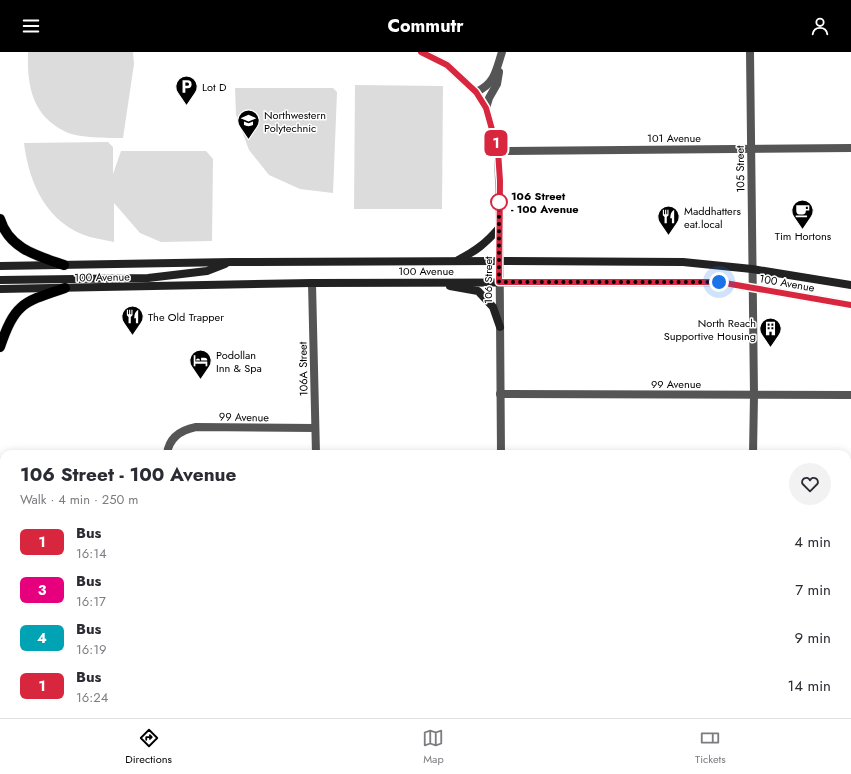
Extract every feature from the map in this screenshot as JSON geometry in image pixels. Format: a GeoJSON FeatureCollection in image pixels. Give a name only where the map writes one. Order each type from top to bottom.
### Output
{"type":"FeatureCollection","features":[{"type":"Feature","properties":{"kind":"main road"},"geometry":{"type":"LineString","coordinates":[[0,219],[7,234],[21,249],[28,253],[64,265]]}},
{"type":"Feature","properties":{"kind":"main road"},"geometry":{"type":"LineString","coordinates":[[455,261],[474,252],[488,241],[499,228]]}},
{"type":"Feature","properties":{"kind":"main road","name":"100 Avenue"},"geometry":{"type":"LineString","coordinates":[[0,266],[232,262],[499,260],[683,262],[752,269],[851,285]]}},
{"type":"Feature","properties":{"kind":"main road"},"geometry":{"type":"LineString","coordinates":[[0,280],[148,278],[207,271],[232,262]]}},
{"type":"Feature","properties":{"kind":"main road"},"geometry":{"type":"LineString","coordinates":[[432,282],[478,291],[493,306],[500,327]]}},
{"type":"Feature","properties":{"kind":"main road","name":"100 Avenue"},"geometry":{"type":"LineString","coordinates":[[0,289],[312,283],[719,282],[851,305]]}},
{"type":"Feature","properties":{"kind":"main road"},"geometry":{"type":"LineString","coordinates":[[0,347],[7,326],[18,309],[30,300],[65,288]]}},
{"type":"Feature","properties":{"kind":"street","name":"106 Street"},"geometry":{"type":"LineString","coordinates":[[422,52],[447,65],[476,92],[486,108],[498,151],[500,181],[499,282],[501,450]]}},
{"type":"Feature","properties":{"kind":"street"},"geometry":{"type":"LineString","coordinates":[[476,92],[483,89],[493,79],[502,52]]}},
{"type":"Feature","properties":{"kind":"street"},"geometry":{"type":"LineString","coordinates":[[486,108],[489,98],[497,84],[502,52]]}},
{"type":"Feature","properties":{"kind":"street","name":"105 Street"},"geometry":{"type":"LineString","coordinates":[[750,52],[754,395],[753,450]]}},
{"type":"Feature","properties":{"kind":"street","name":"101 Avenue"},"geometry":{"type":"LineString","coordinates":[[498,151],[851,148]]}},
{"type":"Feature","properties":{"kind":"street","name":"106A Street"},"geometry":{"type":"LineString","coordinates":[[312,283],[316,450]]}},
{"type":"Feature","properties":{"kind":"street","name":"99 Avenue"},"geometry":{"type":"LineString","coordinates":[[500,394],[851,395]]}},
{"type":"Feature","properties":{"kind":"street","name":"99 Avenue"},"geometry":{"type":"LineString","coordinates":[[168,450],[175,437],[184,429],[196,427],[315,428]]}},
{"type":"Feature","properties":{"kind":"shaded area"},"geometry":{"type":"Polygon","coordinates":[[[28,52],[133,52],[134,64],[123,138],[94,137],[71,134],[46,118],[34,99],[31,88],[28,52]]]}},
{"type":"Feature","properties":{"kind":"shaded area"},"geometry":{"type":"Polygon","coordinates":[[[355,85],[443,86],[442,209],[354,209],[355,85]]]}},
{"type":"Feature","properties":{"kind":"shaded area"},"geometry":{"type":"Polygon","coordinates":[[[235,88],[333,88],[337,92],[333,193],[300,189],[269,175],[249,150],[236,115],[235,88]]]}},
{"type":"Feature","properties":{"kind":"shaded area"},"geometry":{"type":"Polygon","coordinates":[[[108,142],[113,147],[113,174],[121,151],[206,151],[213,159],[212,241],[161,242],[140,233],[114,203],[114,242],[90,237],[75,231],[62,223],[43,200],[36,187],[30,173],[24,143],[108,142]]]}},
{"type":"Feature","properties":{"kind":"bus line","name":"1"},"geometry":{"type":"LineString","coordinates":[[421,52],[447,65],[476,92],[486,108],[498,151],[500,181],[499,282],[719,282],[851,305]]}},
{"type":"Feature","properties":{"kind":"place","name":"Lot D"},"geometry":{"type":"Point","coordinates":[187,106]}},
{"type":"Feature","properties":{"kind":"place","name":"Northwestern Polytechnic"},"geometry":{"type":"Point","coordinates":[248,140]}},
{"type":"Feature","properties":{"kind":"place","name":"106 Street - 100 Avenue"},"geometry":{"type":"Point","coordinates":[499,202]}},
{"type":"Feature","properties":{"kind":"place","name":"Tim Hortons"},"geometry":{"type":"Point","coordinates":[803,230]}},
{"type":"Feature","properties":{"kind":"place","name":"Maddhatters eat.local"},"geometry":{"type":"Point","coordinates":[669,236]}},
{"type":"Feature","properties":{"kind":"place","name":"The Old Trapper"},"geometry":{"type":"Point","coordinates":[133,336]}},
{"type":"Feature","properties":{"kind":"place","name":"North Reach Supportive Housing"},"geometry":{"type":"Point","coordinates":[771,348]}},
{"type":"Feature","properties":{"kind":"place","name":"Podollan Inn & Spa"},"geometry":{"type":"Point","coordinates":[201,380]}},
{"type":"Feature","properties":{"kind":"route"},"geometry":{"type":"LineString","coordinates":[[499,202],[499,195],[499,282],[719,282]]}}]}
